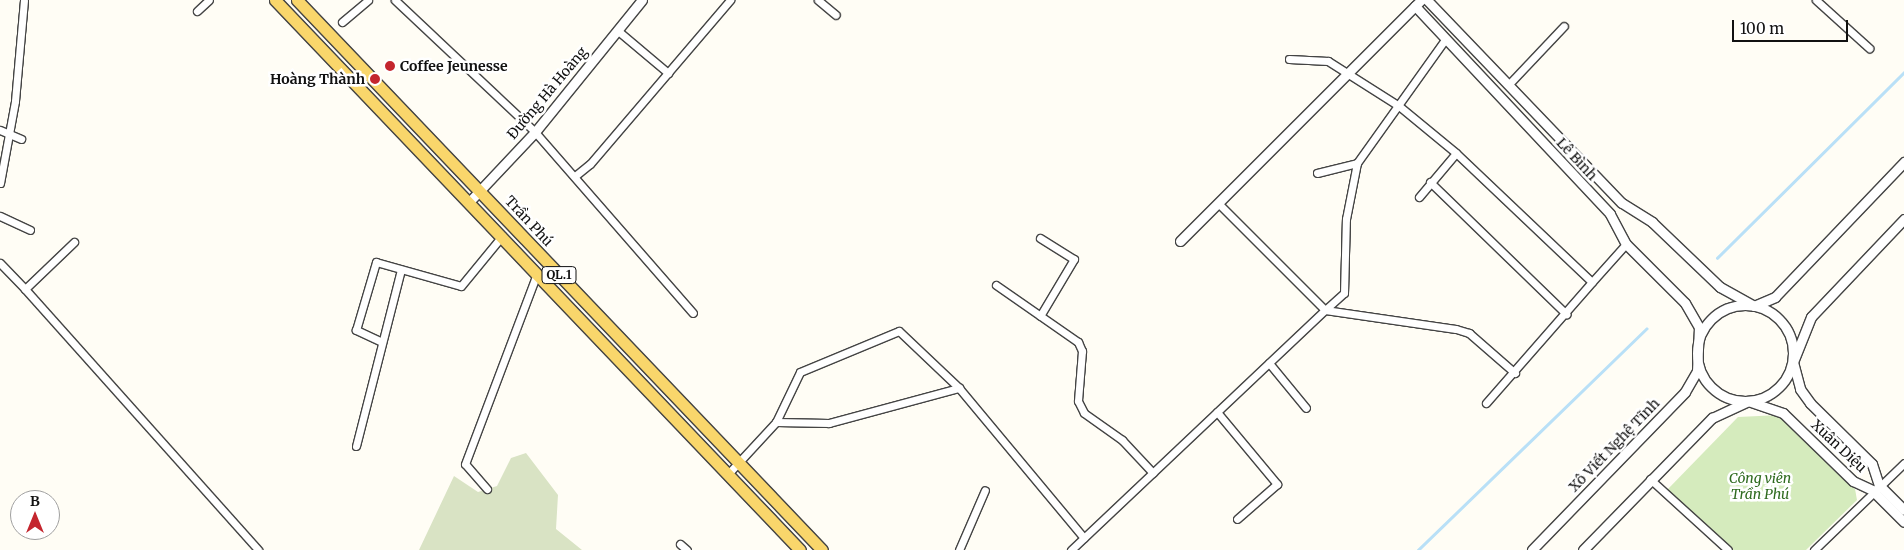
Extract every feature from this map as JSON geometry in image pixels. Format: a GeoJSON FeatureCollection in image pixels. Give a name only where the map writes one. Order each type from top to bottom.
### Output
{"type":"FeatureCollection","features":[{"type":"Feature","properties":{"kind":"main road","name":"Trần Phú"},"geometry":{"type":"LineString","coordinates":[[275,0],[470,201],[727,475],[800,550]]}},
{"type":"Feature","properties":{"kind":"main road","name":"Trần Phú"},"geometry":{"type":"LineString","coordinates":[[296,0],[481,190],[822,550]]}},
{"type":"Feature","properties":{"kind":"street"},"geometry":{"type":"LineString","coordinates":[[0,183],[9,131],[24,0]]}},
{"type":"Feature","properties":{"kind":"street"},"geometry":{"type":"LineString","coordinates":[[197,12],[209,0]]}},
{"type":"Feature","properties":{"kind":"street"},"geometry":{"type":"LineString","coordinates":[[342,22],[368,0]]}},
{"type":"Feature","properties":{"kind":"street"},"geometry":{"type":"LineString","coordinates":[[395,0],[535,132],[576,176],[693,313]]}},
{"type":"Feature","properties":{"kind":"street","name":"Đường Hà Hoàng"},"geometry":{"type":"LineString","coordinates":[[470,201],[535,132],[642,0]]}},
{"type":"Feature","properties":{"kind":"street"},"geometry":{"type":"LineString","coordinates":[[576,176],[730,0]]}},
{"type":"Feature","properties":{"kind":"street"},"geometry":{"type":"LineString","coordinates":[[818,0],[836,15]]}},
{"type":"Feature","properties":{"kind":"street","name":"Lê Bình"},"geometry":{"type":"LineString","coordinates":[[1427,0],[1622,204],[1652,222],[1720,287],[1754,306]]}},
{"type":"Feature","properties":{"kind":"street"},"geometry":{"type":"LineString","coordinates":[[1816,0],[1869,48]]}},
{"type":"Feature","properties":{"kind":"street"},"geometry":{"type":"LineString","coordinates":[[1180,242],[1418,3]]}},
{"type":"Feature","properties":{"kind":"street","name":"Lê Bình"},"geometry":{"type":"LineString","coordinates":[[1418,3],[1446,38],[1610,214],[1626,244],[1685,303],[1699,327],[1697,349]]}},
{"type":"Feature","properties":{"kind":"street"},"geometry":{"type":"LineString","coordinates":[[1508,86],[1564,26]]}},
{"type":"Feature","properties":{"kind":"street"},"geometry":{"type":"LineString","coordinates":[[617,30],[668,73]]}},
{"type":"Feature","properties":{"kind":"street"},"geometry":{"type":"LineString","coordinates":[[1071,550],[1344,293],[1346,219],[1356,164],[1446,38]]}},
{"type":"Feature","properties":{"kind":"street"},"geometry":{"type":"LineString","coordinates":[[1289,60],[1319,59],[1348,73],[1399,106],[1456,153],[1592,282]]}},
{"type":"Feature","properties":{"kind":"street"},"geometry":{"type":"LineString","coordinates":[[0,130],[9,131],[21,139]]}},
{"type":"Feature","properties":{"kind":"street"},"geometry":{"type":"LineString","coordinates":[[1419,197],[1456,153]]}},
{"type":"Feature","properties":{"kind":"street"},"geometry":{"type":"LineString","coordinates":[[1748,401],[1722,395],[1711,387],[1703,376],[1697,349],[1710,320],[1723,310],[1754,306],[1775,297],[1904,162]]}},
{"type":"Feature","properties":{"kind":"street"},"geometry":{"type":"LineString","coordinates":[[1317,174],[1356,164]]}},
{"type":"Feature","properties":{"kind":"street"},"geometry":{"type":"LineString","coordinates":[[1430,182],[1566,314]]}},
{"type":"Feature","properties":{"kind":"street"},"geometry":{"type":"LineString","coordinates":[[1218,203],[1325,310],[1456,329],[1469,333],[1515,373]]}},
{"type":"Feature","properties":{"kind":"street"},"geometry":{"type":"LineString","coordinates":[[1610,214],[1622,204]]}},
{"type":"Feature","properties":{"kind":"street"},"geometry":{"type":"LineString","coordinates":[[0,216],[30,230]]}},
{"type":"Feature","properties":{"kind":"street"},"geometry":{"type":"LineString","coordinates":[[1583,550],[1650,479],[1712,418],[1782,384],[1793,362],[1806,324],[1904,219]]}},
{"type":"Feature","properties":{"kind":"street"},"geometry":{"type":"LineString","coordinates":[[382,342],[358,332],[356,325],[376,262],[461,286],[502,236]]}},
{"type":"Feature","properties":{"kind":"street"},"geometry":{"type":"LineString","coordinates":[[1040,238],[1074,259],[1040,316]]}},
{"type":"Feature","properties":{"kind":"street"},"geometry":{"type":"LineString","coordinates":[[25,289],[74,242]]}},
{"type":"Feature","properties":{"kind":"street"},"geometry":{"type":"LineString","coordinates":[[1486,403],[1515,373],[1626,244]]}},
{"type":"Feature","properties":{"kind":"street"},"geometry":{"type":"LineString","coordinates":[[0,263],[258,550]]}},
{"type":"Feature","properties":{"kind":"street"},"geometry":{"type":"LineString","coordinates":[[356,446],[401,270]]}},
{"type":"Feature","properties":{"kind":"street"},"geometry":{"type":"LineString","coordinates":[[487,489],[465,464],[537,273]]}},
{"type":"Feature","properties":{"kind":"street"},"geometry":{"type":"LineString","coordinates":[[996,285],[1080,347],[1078,401],[1084,413],[1122,440],[1152,473]]}},
{"type":"Feature","properties":{"kind":"street"},"geometry":{"type":"LineString","coordinates":[[1754,306],[1781,319],[1792,339],[1793,362]]}},
{"type":"Feature","properties":{"kind":"street"},"geometry":{"type":"LineString","coordinates":[[727,475],[776,422],[800,372],[899,331],[959,388],[1081,540],[1085,550]]}},
{"type":"Feature","properties":{"kind":"street","name":"Xô Viết Nghệ Tĩnh"},"geometry":{"type":"LineString","coordinates":[[1532,550],[1685,392],[1697,371],[1697,349]]}},
{"type":"Feature","properties":{"kind":"street","name":"Xuân Diệu"},"geometry":{"type":"LineString","coordinates":[[1793,362],[1800,389],[1872,464],[1876,487],[1904,522]]}},
{"type":"Feature","properties":{"kind":"street"},"geometry":{"type":"LineString","coordinates":[[1269,363],[1306,408]]}},
{"type":"Feature","properties":{"kind":"street"},"geometry":{"type":"LineString","coordinates":[[776,422],[829,423],[959,388]]}},
{"type":"Feature","properties":{"kind":"street","name":"Xuân Diệu"},"geometry":{"type":"LineString","coordinates":[[1748,401],[1783,413],[1853,481],[1876,487],[1904,510]]}},
{"type":"Feature","properties":{"kind":"street"},"geometry":{"type":"LineString","coordinates":[[1216,412],[1277,484],[1238,519]]}},
{"type":"Feature","properties":{"kind":"street"},"geometry":{"type":"LineString","coordinates":[[1814,550],[1876,487],[1904,463]]}},
{"type":"Feature","properties":{"kind":"street"},"geometry":{"type":"LineString","coordinates":[[1650,479],[1728,550]]}},
{"type":"Feature","properties":{"kind":"street"},"geometry":{"type":"LineString","coordinates":[[959,550],[985,490]]}},
{"type":"Feature","properties":{"kind":"street"},"geometry":{"type":"LineString","coordinates":[[680,544],[686,550]]}},
{"type":"Feature","properties":{"kind":"green space","name":"Công viên Trần Phú"},"geometry":{"type":"Polygon","coordinates":[[[1781,415],[1855,489],[1857,500],[1806,550],[1733,550],[1667,490],[1738,417],[1781,415]]]}},
{"type":"Feature","properties":{"kind":"green space"},"geometry":{"type":"Polygon","coordinates":[[[526,453],[558,495],[556,529],[582,550],[419,550],[454,476],[478,492],[497,486],[511,458],[526,453]]]}},
{"type":"Feature","properties":{"kind":"waterway"},"geometry":{"type":"LineString","coordinates":[[1717,258],[1904,72]]}},
{"type":"Feature","properties":{"kind":"waterway"},"geometry":{"type":"LineString","coordinates":[[1418,550],[1646,329]]}},
{"type":"Feature","properties":{"kind":"place","name":"Coffee Jeunesse"},"geometry":{"type":"Point","coordinates":[390,66]}},
{"type":"Feature","properties":{"kind":"place","name":"Hoàng Thành"},"geometry":{"type":"Point","coordinates":[375,79]}}]}
